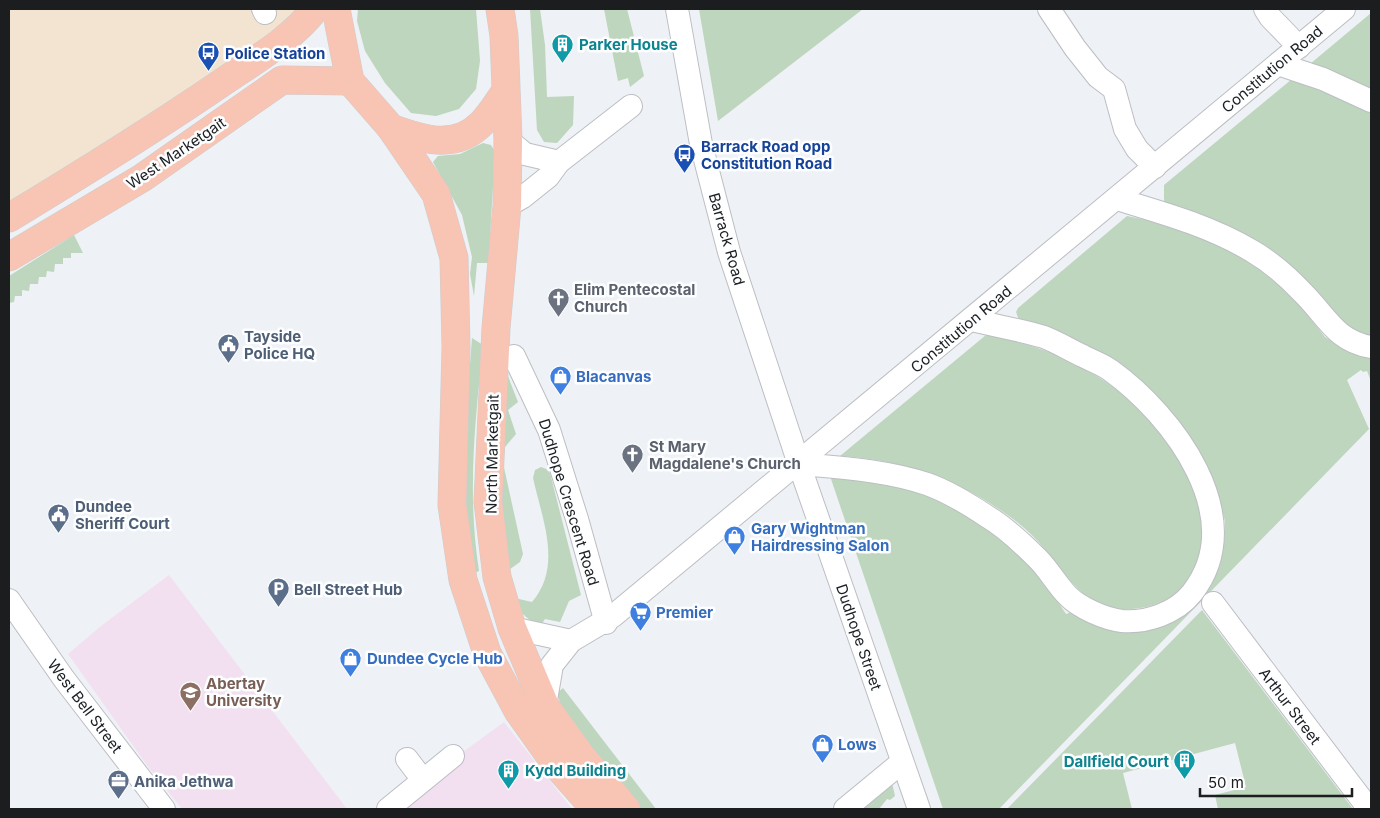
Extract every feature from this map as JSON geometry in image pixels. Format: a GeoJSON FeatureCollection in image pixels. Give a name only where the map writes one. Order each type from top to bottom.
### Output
{"type":"FeatureCollection","features":[{"type":"Feature","properties":{"kind":"main road"},"geometry":{"type":"LineString","coordinates":[[9,218],[131,144],[254,61],[280,42],[315,9]]}},
{"type":"Feature","properties":{"kind":"main road"},"geometry":{"type":"LineString","coordinates":[[336,9],[350,81],[391,128],[436,194],[454,258],[456,347],[452,505],[464,580],[487,652],[518,711],[557,766],[595,809]]}},
{"type":"Feature","properties":{"kind":"main road","name":"North Marketgait"},"geometry":{"type":"LineString","coordinates":[[500,9],[508,140],[507,206],[496,328],[488,502],[496,577],[512,628],[545,706],[581,756],[626,809]]}},
{"type":"Feature","properties":{"kind":"main road","name":"West Marketgait"},"geometry":{"type":"LineString","coordinates":[[9,257],[142,178],[282,80],[350,81]]}},
{"type":"Feature","properties":{"kind":"main road"},"geometry":{"type":"LineString","coordinates":[[391,128],[426,140],[459,138],[481,124],[505,92]]}},
{"type":"Feature","properties":{"kind":"street","name":"Barrack Road"},"geometry":{"type":"LineString","coordinates":[[677,9],[699,135],[729,252],[799,464]]}},
{"type":"Feature","properties":{"kind":"street"},"geometry":{"type":"LineString","coordinates":[[1048,9],[1098,77],[1114,89],[1125,129],[1137,149],[1155,167]]}},
{"type":"Feature","properties":{"kind":"street"},"geometry":{"type":"LineString","coordinates":[[1265,9],[1270,17],[1299,47]]}},
{"type":"Feature","properties":{"kind":"street","name":"Constitution Road"},"geometry":{"type":"LineString","coordinates":[[545,706],[552,665],[571,641],[606,623],[1344,9]]}},
{"type":"Feature","properties":{"kind":"street"},"geometry":{"type":"LineString","coordinates":[[1278,64],[1323,79],[1371,101]]}},
{"type":"Feature","properties":{"kind":"street"},"geometry":{"type":"LineString","coordinates":[[507,206],[523,197],[548,177],[559,162],[631,106]]}},
{"type":"Feature","properties":{"kind":"street"},"geometry":{"type":"LineString","coordinates":[[508,140],[525,154],[559,162]]}},
{"type":"Feature","properties":{"kind":"street"},"geometry":{"type":"LineString","coordinates":[[1117,199],[1191,222],[1252,251],[1278,269],[1299,289],[1331,327],[1361,345],[1371,347]]}},
{"type":"Feature","properties":{"kind":"street"},"geometry":{"type":"LineString","coordinates":[[799,464],[869,470],[928,484],[990,518],[1038,559],[1069,597],[1101,616],[1122,621],[1143,620],[1165,614],[1186,601],[1200,583],[1211,560],[1213,522],[1203,481],[1186,451],[1166,423],[1140,395],[1109,369],[1045,338],[972,320]]}},
{"type":"Feature","properties":{"kind":"street","name":"Dudhope Crescent Road"},"geometry":{"type":"LineString","coordinates":[[514,356],[549,430],[577,519],[606,623]]}},
{"type":"Feature","properties":{"kind":"street","name":"Dudhope Street"},"geometry":{"type":"LineString","coordinates":[[799,464],[919,809]]}},
{"type":"Feature","properties":{"kind":"street","name":"West Bell Street"},"geometry":{"type":"LineString","coordinates":[[9,600],[64,679],[164,809]]}},
{"type":"Feature","properties":{"kind":"street","name":"Arthur Street"},"geometry":{"type":"LineString","coordinates":[[1213,603],[1369,809]]}},
{"type":"Feature","properties":{"kind":"street"},"geometry":{"type":"LineString","coordinates":[[512,628],[571,641]]}},
{"type":"Feature","properties":{"kind":"street"},"geometry":{"type":"LineString","coordinates":[[388,809],[454,756]]}},
{"type":"Feature","properties":{"kind":"street"},"geometry":{"type":"LineString","coordinates":[[407,759],[423,780]]}},
{"type":"Feature","properties":{"kind":"street"},"geometry":{"type":"LineString","coordinates":[[846,809],[902,762]]}},
{"type":"Feature","properties":{"kind":"shaded area"},"geometry":{"type":"Polygon","coordinates":[[[9,9],[315,9],[9,218],[9,9]]]}},
{"type":"Feature","properties":{"kind":"shaded area","name":"Abertay University"},"geometry":{"type":"Polygon","coordinates":[[[169,575],[347,809],[182,809],[149,768],[68,654],[101,626],[169,575]]]}},
{"type":"Feature","properties":{"kind":"shaded area"},"geometry":{"type":"Polygon","coordinates":[[[504,722],[572,809],[385,809],[504,722]]]}},
{"type":"Feature","properties":{"kind":"green space"},"geometry":{"type":"Polygon","coordinates":[[[358,9],[476,9],[480,61],[476,89],[459,109],[436,116],[411,113],[385,83],[365,51],[357,21],[358,9]]]}},
{"type":"Feature","properties":{"kind":"green space"},"geometry":{"type":"Polygon","coordinates":[[[530,9],[540,9],[545,45],[547,97],[574,96],[573,125],[557,143],[544,142],[537,130],[530,9]]]}},
{"type":"Feature","properties":{"kind":"green space"},"geometry":{"type":"Polygon","coordinates":[[[604,9],[627,9],[644,76],[630,87],[628,78],[618,81],[604,9]]]}},
{"type":"Feature","properties":{"kind":"green space"},"geometry":{"type":"Polygon","coordinates":[[[699,9],[863,9],[718,121],[699,9]]]}},
{"type":"Feature","properties":{"kind":"green space"},"geometry":{"type":"Polygon","coordinates":[[[1371,13],[1371,90],[1310,64],[1371,13]]]}},
{"type":"Feature","properties":{"kind":"green space"},"geometry":{"type":"Polygon","coordinates":[[[1292,79],[1371,113],[1371,336],[1357,332],[1164,203],[1164,185],[1292,79]]]}},
{"type":"Feature","properties":{"kind":"green space"},"geometry":{"type":"Polygon","coordinates":[[[483,143],[491,145],[494,150],[489,263],[477,263],[474,296],[470,274],[472,257],[462,215],[433,162],[438,156],[460,154],[483,143]]]}},
{"type":"Feature","properties":{"kind":"green space"},"geometry":{"type":"Polygon","coordinates":[[[1127,216],[1157,222],[1232,250],[1269,275],[1298,302],[1325,337],[1350,351],[1371,356],[1371,381],[1367,371],[1363,372],[1361,370],[1347,380],[1369,429],[999,809],[943,809],[831,479],[833,477],[856,476],[934,496],[1011,544],[1051,591],[1066,614],[1074,611],[1085,617],[1197,604],[1211,586],[1220,565],[1225,521],[1219,500],[1191,441],[1019,320],[1016,312],[1018,308],[1127,216]]]}},
{"type":"Feature","properties":{"kind":"green space"},"geometry":{"type":"Polygon","coordinates":[[[74,235],[83,253],[71,253],[71,258],[63,258],[63,264],[55,264],[54,272],[47,271],[46,277],[39,277],[38,284],[30,284],[29,291],[22,290],[22,296],[15,296],[14,302],[9,303],[9,276],[74,235]]]}},
{"type":"Feature","properties":{"kind":"green space"},"geometry":{"type":"Polygon","coordinates":[[[986,335],[1021,343],[1055,354],[1102,379],[1117,390],[1149,420],[1176,455],[1187,474],[1195,494],[1200,515],[1203,552],[1182,588],[1168,599],[1142,608],[1117,609],[1105,606],[1082,592],[1022,526],[987,501],[967,490],[927,473],[885,462],[840,456],[986,335]]]}},
{"type":"Feature","properties":{"kind":"green space"},"geometry":{"type":"Polygon","coordinates":[[[472,338],[483,345],[477,402],[473,486],[473,514],[479,571],[474,573],[466,504],[467,404],[472,338]]]}},
{"type":"Feature","properties":{"kind":"green space"},"geometry":{"type":"Polygon","coordinates":[[[506,371],[518,402],[508,410],[516,434],[505,447],[503,463],[523,554],[520,562],[506,572],[497,532],[506,371]]]}},
{"type":"Feature","properties":{"kind":"green space"},"geometry":{"type":"Polygon","coordinates":[[[541,467],[550,473],[581,595],[569,601],[560,622],[545,619],[539,628],[517,609],[510,597],[532,602],[541,588],[546,573],[548,542],[533,478],[535,470],[541,467]]]}},
{"type":"Feature","properties":{"kind":"green space"},"geometry":{"type":"Polygon","coordinates":[[[1202,610],[1353,809],[1218,809],[1215,795],[1246,787],[1235,743],[1123,773],[1132,809],[1007,809],[1202,610]]]}},
{"type":"Feature","properties":{"kind":"green space"},"geometry":{"type":"Polygon","coordinates":[[[563,688],[656,809],[638,809],[563,712],[557,693],[563,688]]]}},
{"type":"Feature","properties":{"kind":"green space"},"geometry":{"type":"Polygon","coordinates":[[[892,783],[895,796],[890,800],[887,799],[879,809],[859,809],[892,783]]]}},
{"type":"Feature","properties":{"kind":"place","name":"Parker House"},"geometry":{"type":"Point","coordinates":[563,63]}},
{"type":"Feature","properties":{"kind":"place","name":"Police Station"},"geometry":{"type":"Point","coordinates":[209,72]}},
{"type":"Feature","properties":{"kind":"place","name":"Barrack Road opp Constitution Road"},"geometry":{"type":"Point","coordinates":[685,174]}},
{"type":"Feature","properties":{"kind":"place","name":"Elim Pentecostal Church"},"geometry":{"type":"Point","coordinates":[558,317]}},
{"type":"Feature","properties":{"kind":"place","name":"Tayside Police HQ"},"geometry":{"type":"Point","coordinates":[228,364]}},
{"type":"Feature","properties":{"kind":"place","name":"Blacanvas"},"geometry":{"type":"Point","coordinates":[560,395]}},
{"type":"Feature","properties":{"kind":"place","name":"St Mary Magdalene's Church"},"geometry":{"type":"Point","coordinates":[633,474]}},
{"type":"Feature","properties":{"kind":"place","name":"Dundee Sheriff Court"},"geometry":{"type":"Point","coordinates":[59,534]}},
{"type":"Feature","properties":{"kind":"place","name":"Gary Wightman Hairdressing Salon"},"geometry":{"type":"Point","coordinates":[735,556]}},
{"type":"Feature","properties":{"kind":"place","name":"Bell Street Hub"},"geometry":{"type":"Point","coordinates":[278,608]}},
{"type":"Feature","properties":{"kind":"place","name":"Premier"},"geometry":{"type":"Point","coordinates":[640,631]}},
{"type":"Feature","properties":{"kind":"place","name":"Dundee Cycle Hub"},"geometry":{"type":"Point","coordinates":[351,677]}},
{"type":"Feature","properties":{"kind":"place","name":"Abertay University"},"geometry":{"type":"Point","coordinates":[190,711]}},
{"type":"Feature","properties":{"kind":"place","name":"Lows"},"geometry":{"type":"Point","coordinates":[822,763]}},
{"type":"Feature","properties":{"kind":"place","name":"Dallfield Court"},"geometry":{"type":"Point","coordinates":[1185,780]}},
{"type":"Feature","properties":{"kind":"place","name":"Kydd Building"},"geometry":{"type":"Point","coordinates":[509,789]}},
{"type":"Feature","properties":{"kind":"place","name":"Anika Jethwa"},"geometry":{"type":"Point","coordinates":[118,800]}}]}
